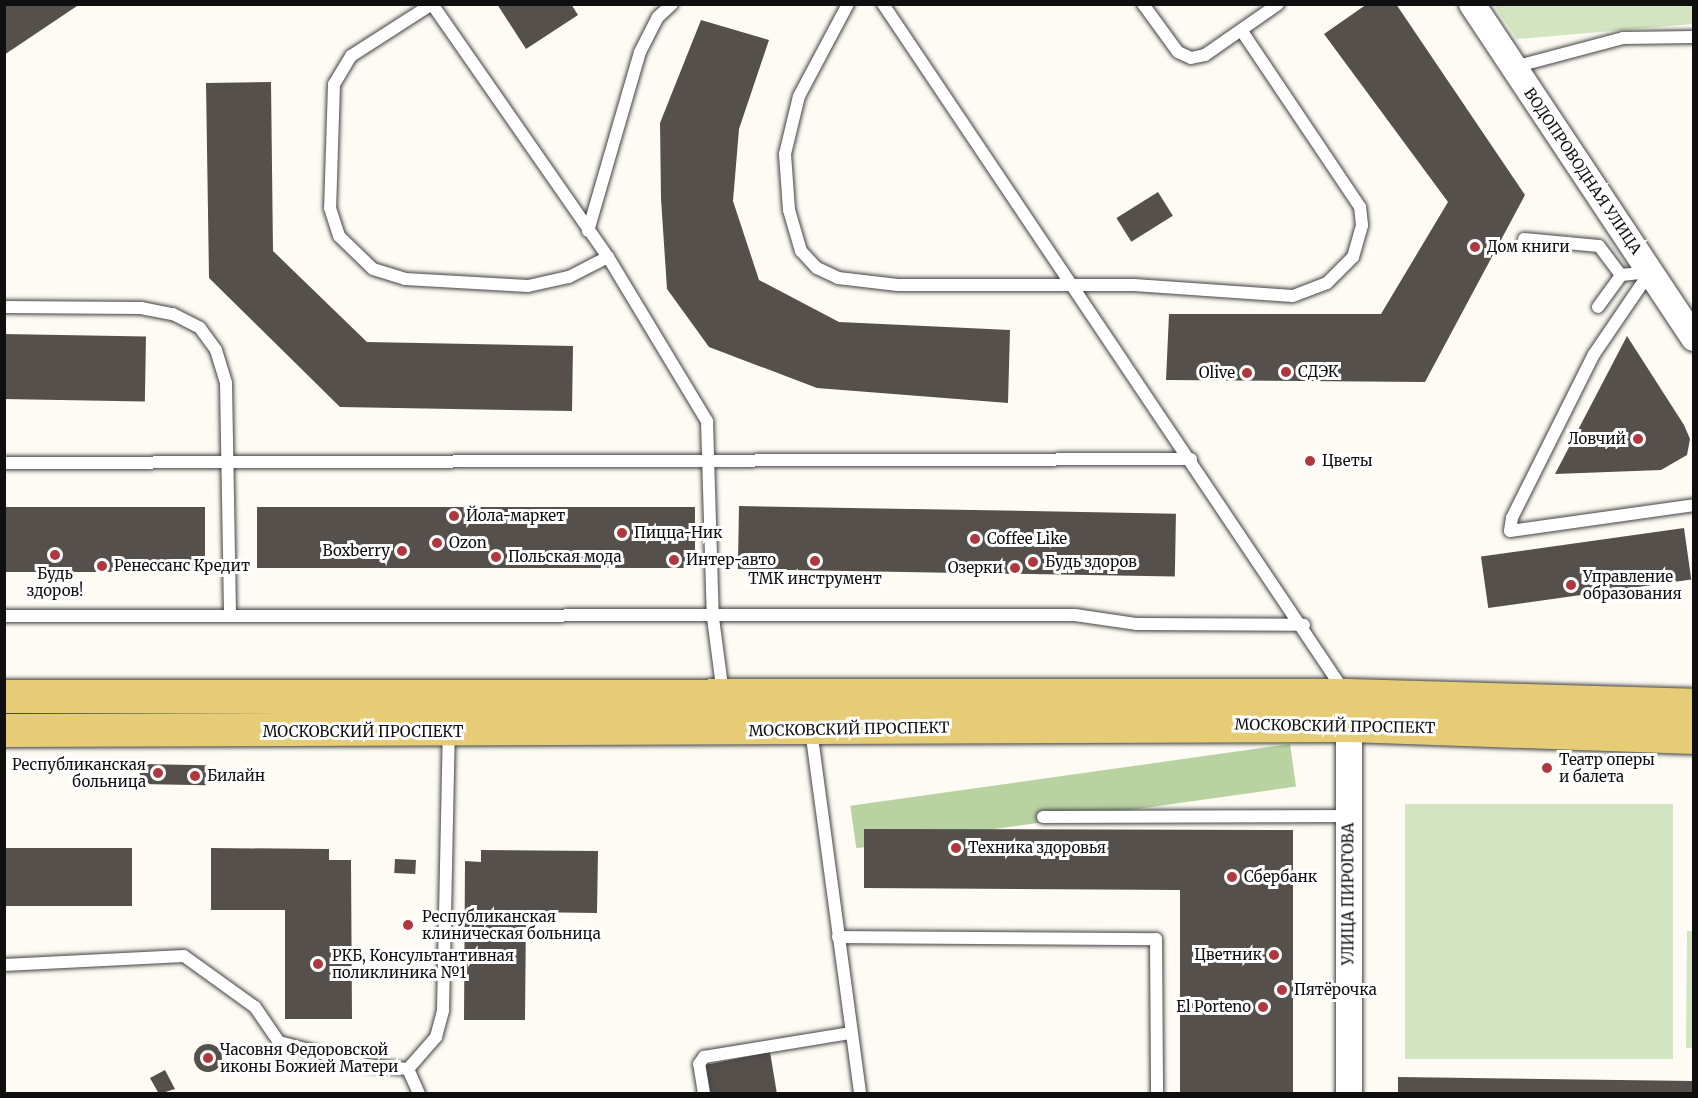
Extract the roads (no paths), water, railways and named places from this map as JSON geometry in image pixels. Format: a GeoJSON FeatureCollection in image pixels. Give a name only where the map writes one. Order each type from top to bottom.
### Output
{"type":"FeatureCollection","features":[{"type":"Feature","properties":{"kind":"main road","name":"МОСКОВСКИЙ ПРОСПЕКТ"},"geometry":{"type":"LineString","coordinates":[[4,696],[723,698],[1347,710],[1694,736]]}},
{"type":"Feature","properties":{"kind":"main road","name":"МОСКОВСКИЙ ПРОСПЕКТ"},"geometry":{"type":"LineString","coordinates":[[4,730],[449,732],[811,730],[1347,710],[1694,705]]}},
{"type":"Feature","properties":{"kind":"street","name":"ВОДОПРОВОДНАЯ УЛИЦА"},"geometry":{"type":"LineString","coordinates":[[1472,4],[1694,338]]}},
{"type":"Feature","properties":{"kind":"street","name":"УЛИЦА ПИРОГОВА"},"geometry":{"type":"LineString","coordinates":[[1347,710],[1349,1094]]}},
{"type":"Feature","properties":{"kind":"lane"},"geometry":{"type":"LineString","coordinates":[[608,257],[569,277],[528,286],[405,279],[373,269],[339,236],[330,208],[334,84],[351,56],[432,4],[608,257],[707,421],[713,618],[723,698]]}},
{"type":"Feature","properties":{"kind":"lane"},"geometry":{"type":"LineString","coordinates":[[588,231],[640,52],[658,17],[672,4]]}},
{"type":"Feature","properties":{"kind":"lane"},"geometry":{"type":"LineString","coordinates":[[848,4],[799,96],[785,154],[789,210],[801,250],[817,268],[838,278],[898,285],[1073,285],[1293,296],[1327,283],[1353,256],[1362,225],[1360,207],[1240,30]]}},
{"type":"Feature","properties":{"kind":"lane"},"geometry":{"type":"LineString","coordinates":[[883,4],[1304,626],[1347,710]]}},
{"type":"Feature","properties":{"kind":"lane"},"geometry":{"type":"LineString","coordinates":[[1143,4],[1178,52],[1191,58],[1240,30],[1278,4]]}},
{"type":"Feature","properties":{"kind":"lane"},"geometry":{"type":"LineString","coordinates":[[1514,67],[1623,38],[1694,37]]}},
{"type":"Feature","properties":{"kind":"lane"},"geometry":{"type":"LineString","coordinates":[[1524,239],[1599,246],[1621,275]]}},
{"type":"Feature","properties":{"kind":"lane"},"geometry":{"type":"LineString","coordinates":[[1598,307],[1621,275],[1650,272]]}},
{"type":"Feature","properties":{"kind":"lane"},"geometry":{"type":"LineString","coordinates":[[1650,272],[1594,354],[1512,518],[1510,531],[1694,505]]}},
{"type":"Feature","properties":{"kind":"lane"},"geometry":{"type":"LineString","coordinates":[[4,307],[141,308],[173,314],[200,328],[216,350],[226,383],[230,616]]}},
{"type":"Feature","properties":{"kind":"lane"},"geometry":{"type":"LineString","coordinates":[[4,463],[1191,459]]}},
{"type":"Feature","properties":{"kind":"lane"},"geometry":{"type":"LineString","coordinates":[[4,616],[713,618],[1075,615],[1137,624],[1304,626]]}},
{"type":"Feature","properties":{"kind":"lane"},"geometry":{"type":"LineString","coordinates":[[811,730],[860,1094]]}},
{"type":"Feature","properties":{"kind":"lane"},"geometry":{"type":"LineString","coordinates":[[408,1069],[436,1037],[443,1010],[449,732]]}},
{"type":"Feature","properties":{"kind":"lane"},"geometry":{"type":"LineString","coordinates":[[1043,817],[1349,816]]}},
{"type":"Feature","properties":{"kind":"lane"},"geometry":{"type":"LineString","coordinates":[[838,936],[1156,939],[1157,1094]]}},
{"type":"Feature","properties":{"kind":"lane"},"geometry":{"type":"LineString","coordinates":[[4,965],[184,956],[255,1007],[279,1042],[366,1065],[408,1069]]}},
{"type":"Feature","properties":{"kind":"lane"},"geometry":{"type":"LineString","coordinates":[[704,1094],[699,1064],[704,1057],[851,1033]]}},
{"type":"Feature","properties":{"kind":"lane"},"geometry":{"type":"LineString","coordinates":[[408,1069],[418,1094]]}},
{"type":"Feature","properties":{"kind":"place","name":"Дом книги"},"geometry":{"type":"Point","coordinates":[1475,247]}},
{"type":"Feature","properties":{"kind":"place","name":"СДЭК"},"geometry":{"type":"Point","coordinates":[1286,372]}},
{"type":"Feature","properties":{"kind":"place","name":"Olive"},"geometry":{"type":"Point","coordinates":[1247,373]}},
{"type":"Feature","properties":{"kind":"place","name":"Ловчий"},"geometry":{"type":"Point","coordinates":[1638,439]}},
{"type":"Feature","properties":{"kind":"place","name":"Цветы"},"geometry":{"type":"Point","coordinates":[1310,461]}},
{"type":"Feature","properties":{"kind":"place","name":"Йола-маркет"},"geometry":{"type":"Point","coordinates":[454,516]}},
{"type":"Feature","properties":{"kind":"place","name":"Пицца-Ник"},"geometry":{"type":"Point","coordinates":[622,533]}},
{"type":"Feature","properties":{"kind":"place","name":"Coffee Like"},"geometry":{"type":"Point","coordinates":[975,539]}},
{"type":"Feature","properties":{"kind":"place","name":"Ozon"},"geometry":{"type":"Point","coordinates":[437,543]}},
{"type":"Feature","properties":{"kind":"place","name":"Boxberry"},"geometry":{"type":"Point","coordinates":[402,551]}},
{"type":"Feature","properties":{"kind":"place","name":"Будь здоров!"},"geometry":{"type":"Point","coordinates":[55,555]}},
{"type":"Feature","properties":{"kind":"place","name":"Польская мода"},"geometry":{"type":"Point","coordinates":[496,557]}},
{"type":"Feature","properties":{"kind":"place","name":"Интер-авто"},"geometry":{"type":"Point","coordinates":[674,560]}},
{"type":"Feature","properties":{"kind":"place","name":"ТМК инструмент"},"geometry":{"type":"Point","coordinates":[815,561]}},
{"type":"Feature","properties":{"kind":"place","name":"Будь здоров"},"geometry":{"type":"Point","coordinates":[1033,562]}},
{"type":"Feature","properties":{"kind":"place","name":"Ренессанс Кредит"},"geometry":{"type":"Point","coordinates":[102,566]}},
{"type":"Feature","properties":{"kind":"place","name":"Озерки"},"geometry":{"type":"Point","coordinates":[1015,568]}},
{"type":"Feature","properties":{"kind":"place","name":"Управление образования"},"geometry":{"type":"Point","coordinates":[1571,585]}},
{"type":"Feature","properties":{"kind":"place","name":"Театр оперы и балета"},"geometry":{"type":"Point","coordinates":[1547,768]}},
{"type":"Feature","properties":{"kind":"place","name":"Республиканская больница"},"geometry":{"type":"Point","coordinates":[158,773]}},
{"type":"Feature","properties":{"kind":"place","name":"Билайн"},"geometry":{"type":"Point","coordinates":[195,776]}},
{"type":"Feature","properties":{"kind":"place","name":"Техника здоровья"},"geometry":{"type":"Point","coordinates":[956,848]}},
{"type":"Feature","properties":{"kind":"place","name":"Сбербанк"},"geometry":{"type":"Point","coordinates":[1232,877]}},
{"type":"Feature","properties":{"kind":"place","name":"Республиканская клиническая больница"},"geometry":{"type":"Point","coordinates":[408,925]}},
{"type":"Feature","properties":{"kind":"place","name":"Цветник"},"geometry":{"type":"Point","coordinates":[1274,955]}},
{"type":"Feature","properties":{"kind":"place","name":"РКБ, Консультантивная поликлиника №1"},"geometry":{"type":"Point","coordinates":[318,964]}},
{"type":"Feature","properties":{"kind":"place","name":"Пятёрочка"},"geometry":{"type":"Point","coordinates":[1282,990]}},
{"type":"Feature","properties":{"kind":"place","name":"El Porteno"},"geometry":{"type":"Point","coordinates":[1263,1007]}},
{"type":"Feature","properties":{"kind":"place","name":"Часовня Федоровской иконы Божией Матери"},"geometry":{"type":"Point","coordinates":[208,1058]}}]}
